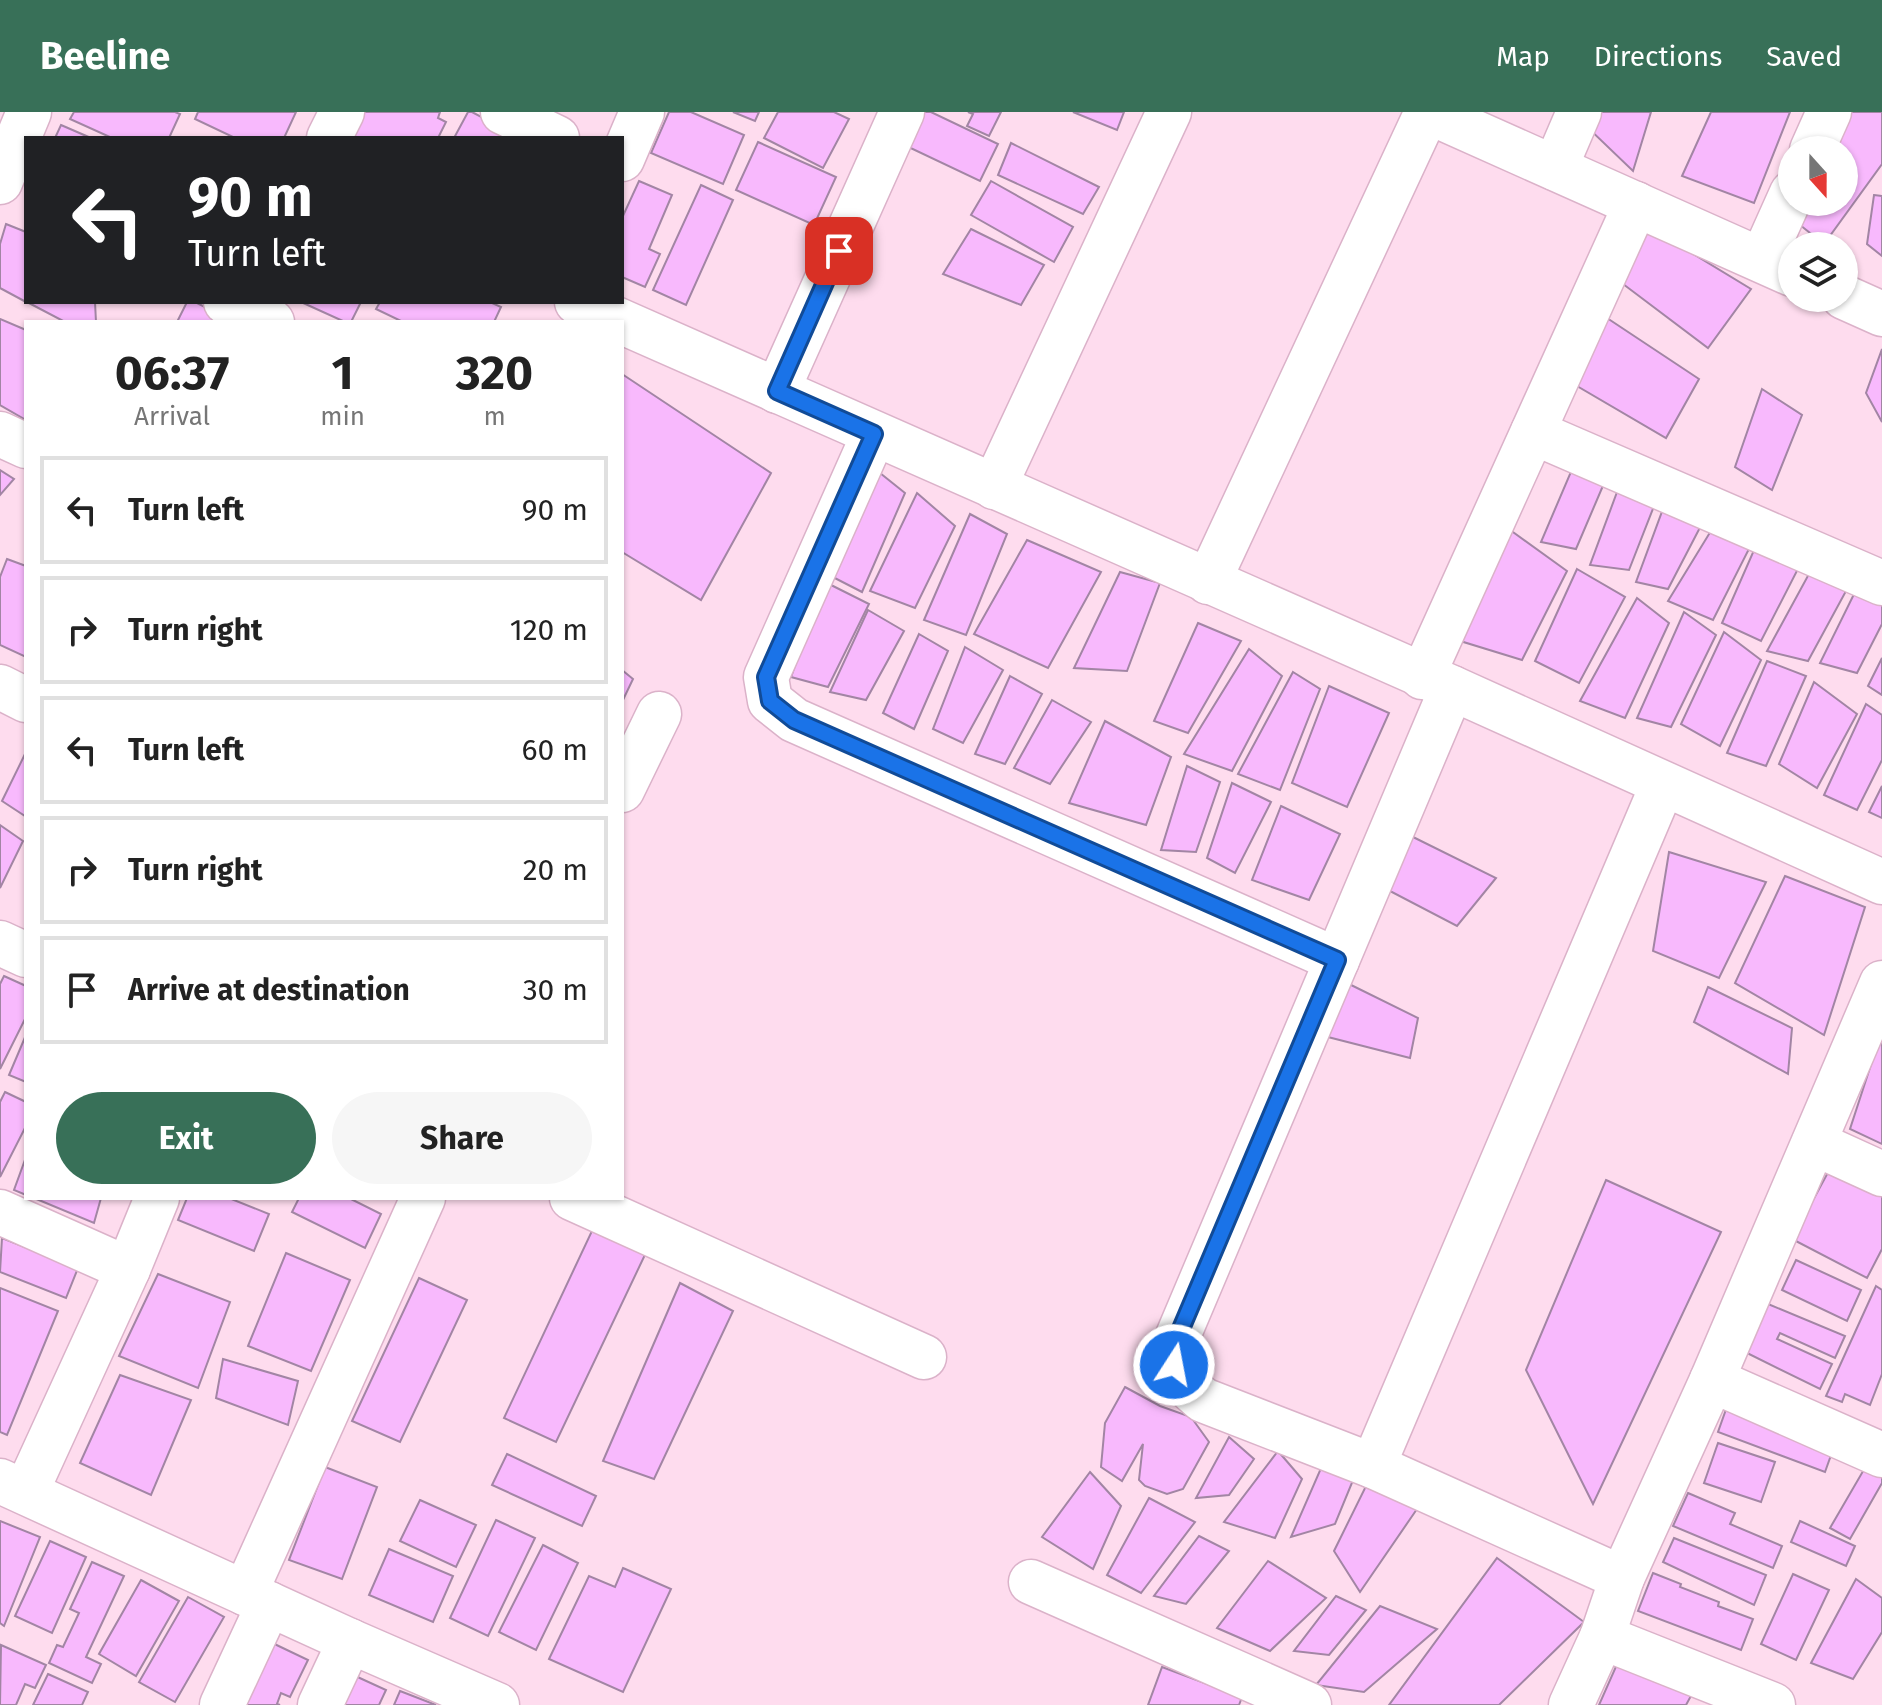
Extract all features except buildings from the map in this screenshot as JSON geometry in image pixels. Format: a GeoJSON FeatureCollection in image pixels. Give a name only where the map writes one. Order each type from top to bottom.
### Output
{"type":"FeatureCollection","features":[{"type":"Feature","properties":{"kind":"street"},"geometry":{"type":"LineString","coordinates":[[0,182],[29,112]]}},
{"type":"Feature","properties":{"kind":"street"},"geometry":{"type":"LineString","coordinates":[[330,136],[342,112]]}},
{"type":"Feature","properties":{"kind":"street"},"geometry":{"type":"LineString","coordinates":[[503,112],[553,136]]}},
{"type":"Feature","properties":{"kind":"street"},"geometry":{"type":"LineString","coordinates":[[624,154],[642,112]]}},
{"type":"Feature","properties":{"kind":"street"},"geometry":{"type":"LineString","coordinates":[[777,391],[902,112]]}},
{"type":"Feature","properties":{"kind":"street"},"geometry":{"type":"LineString","coordinates":[[994,487],[1169,112]]}},
{"type":"Feature","properties":{"kind":"street"},"geometry":{"type":"LineString","coordinates":[[1208,582],[1428,112],[1777,267],[1787,216]]}},
{"type":"Feature","properties":{"kind":"street"},"geometry":{"type":"LineString","coordinates":[[1555,168],[1579,112]]}},
{"type":"Feature","properties":{"kind":"street"},"geometry":{"type":"LineString","coordinates":[[1818,136],[1829,112]]}},
{"type":"Feature","properties":{"kind":"street"},"geometry":{"type":"LineString","coordinates":[[1622,1578],[1373,1466],[1203,1400],[1181,1381],[1174,1365],[1175,1343],[1337,960],[1437,683],[1533,432],[1636,204]]}},
{"type":"Feature","properties":{"kind":"street"},"geometry":{"type":"LineString","coordinates":[[1858,303],[1882,314]]}},
{"type":"Feature","properties":{"kind":"street"},"geometry":{"type":"LineString","coordinates":[[581,304],[617,320]]}},
{"type":"Feature","properties":{"kind":"street"},"geometry":{"type":"LineString","coordinates":[[624,323],[1882,882]]}},
{"type":"Feature","properties":{"kind":"street"},"geometry":{"type":"LineString","coordinates":[[1533,432],[1882,583]]}},
{"type":"Feature","properties":{"kind":"street"},"geometry":{"type":"LineString","coordinates":[[0,434],[24,445]]}},
{"type":"Feature","properties":{"kind":"street"},"geometry":{"type":"LineString","coordinates":[[874,434],[766,677],[770,701],[794,720],[1337,960]]}},
{"type":"Feature","properties":{"kind":"street"},"geometry":{"type":"LineString","coordinates":[[0,687],[24,699]]}},
{"type":"Feature","properties":{"kind":"street"},"geometry":{"type":"LineString","coordinates":[[624,786],[659,714]]}},
{"type":"Feature","properties":{"kind":"street"},"geometry":{"type":"LineString","coordinates":[[1373,1466],[1663,784]]}},
{"type":"Feature","properties":{"kind":"street"},"geometry":{"type":"LineString","coordinates":[[0,943],[24,954]]}},
{"type":"Feature","properties":{"kind":"street"},"geometry":{"type":"LineString","coordinates":[[1571,1705],[1602,1637],[1622,1578],[1712,1380],[1882,983]]}},
{"type":"Feature","properties":{"kind":"street"},"geometry":{"type":"LineString","coordinates":[[1814,1143],[1882,1174]]}},
{"type":"Feature","properties":{"kind":"street"},"geometry":{"type":"LineString","coordinates":[[156,1200],[128,1269],[13,1487],[497,1705]]}},
{"type":"Feature","properties":{"kind":"street"},"geometry":{"type":"LineString","coordinates":[[222,1705],[257,1598],[422,1200]]}},
{"type":"Feature","properties":{"kind":"street"},"geometry":{"type":"LineString","coordinates":[[576,1200],[924,1357]]}},
{"type":"Feature","properties":{"kind":"street"},"geometry":{"type":"LineString","coordinates":[[0,1212],[128,1269]]}},
{"type":"Feature","properties":{"kind":"street"},"geometry":{"type":"LineString","coordinates":[[1712,1380],[1882,1455]]}},
{"type":"Feature","properties":{"kind":"street"},"geometry":{"type":"LineString","coordinates":[[1031,1582],[1309,1705]]}},
{"type":"Feature","properties":{"kind":"street"},"geometry":{"type":"LineString","coordinates":[[1602,1637],[1773,1705]]}},
{"type":"Feature","properties":{"kind":"street"},"geometry":{"type":"LineString","coordinates":[[320,1705],[350,1641]]}},
{"type":"Feature","properties":{"kind":"route"},"geometry":{"type":"LineString","coordinates":[[839,251],[777,391],[874,434],[766,677],[770,701],[794,720],[1337,960],[1175,1343],[1174,1365]]}}]}
